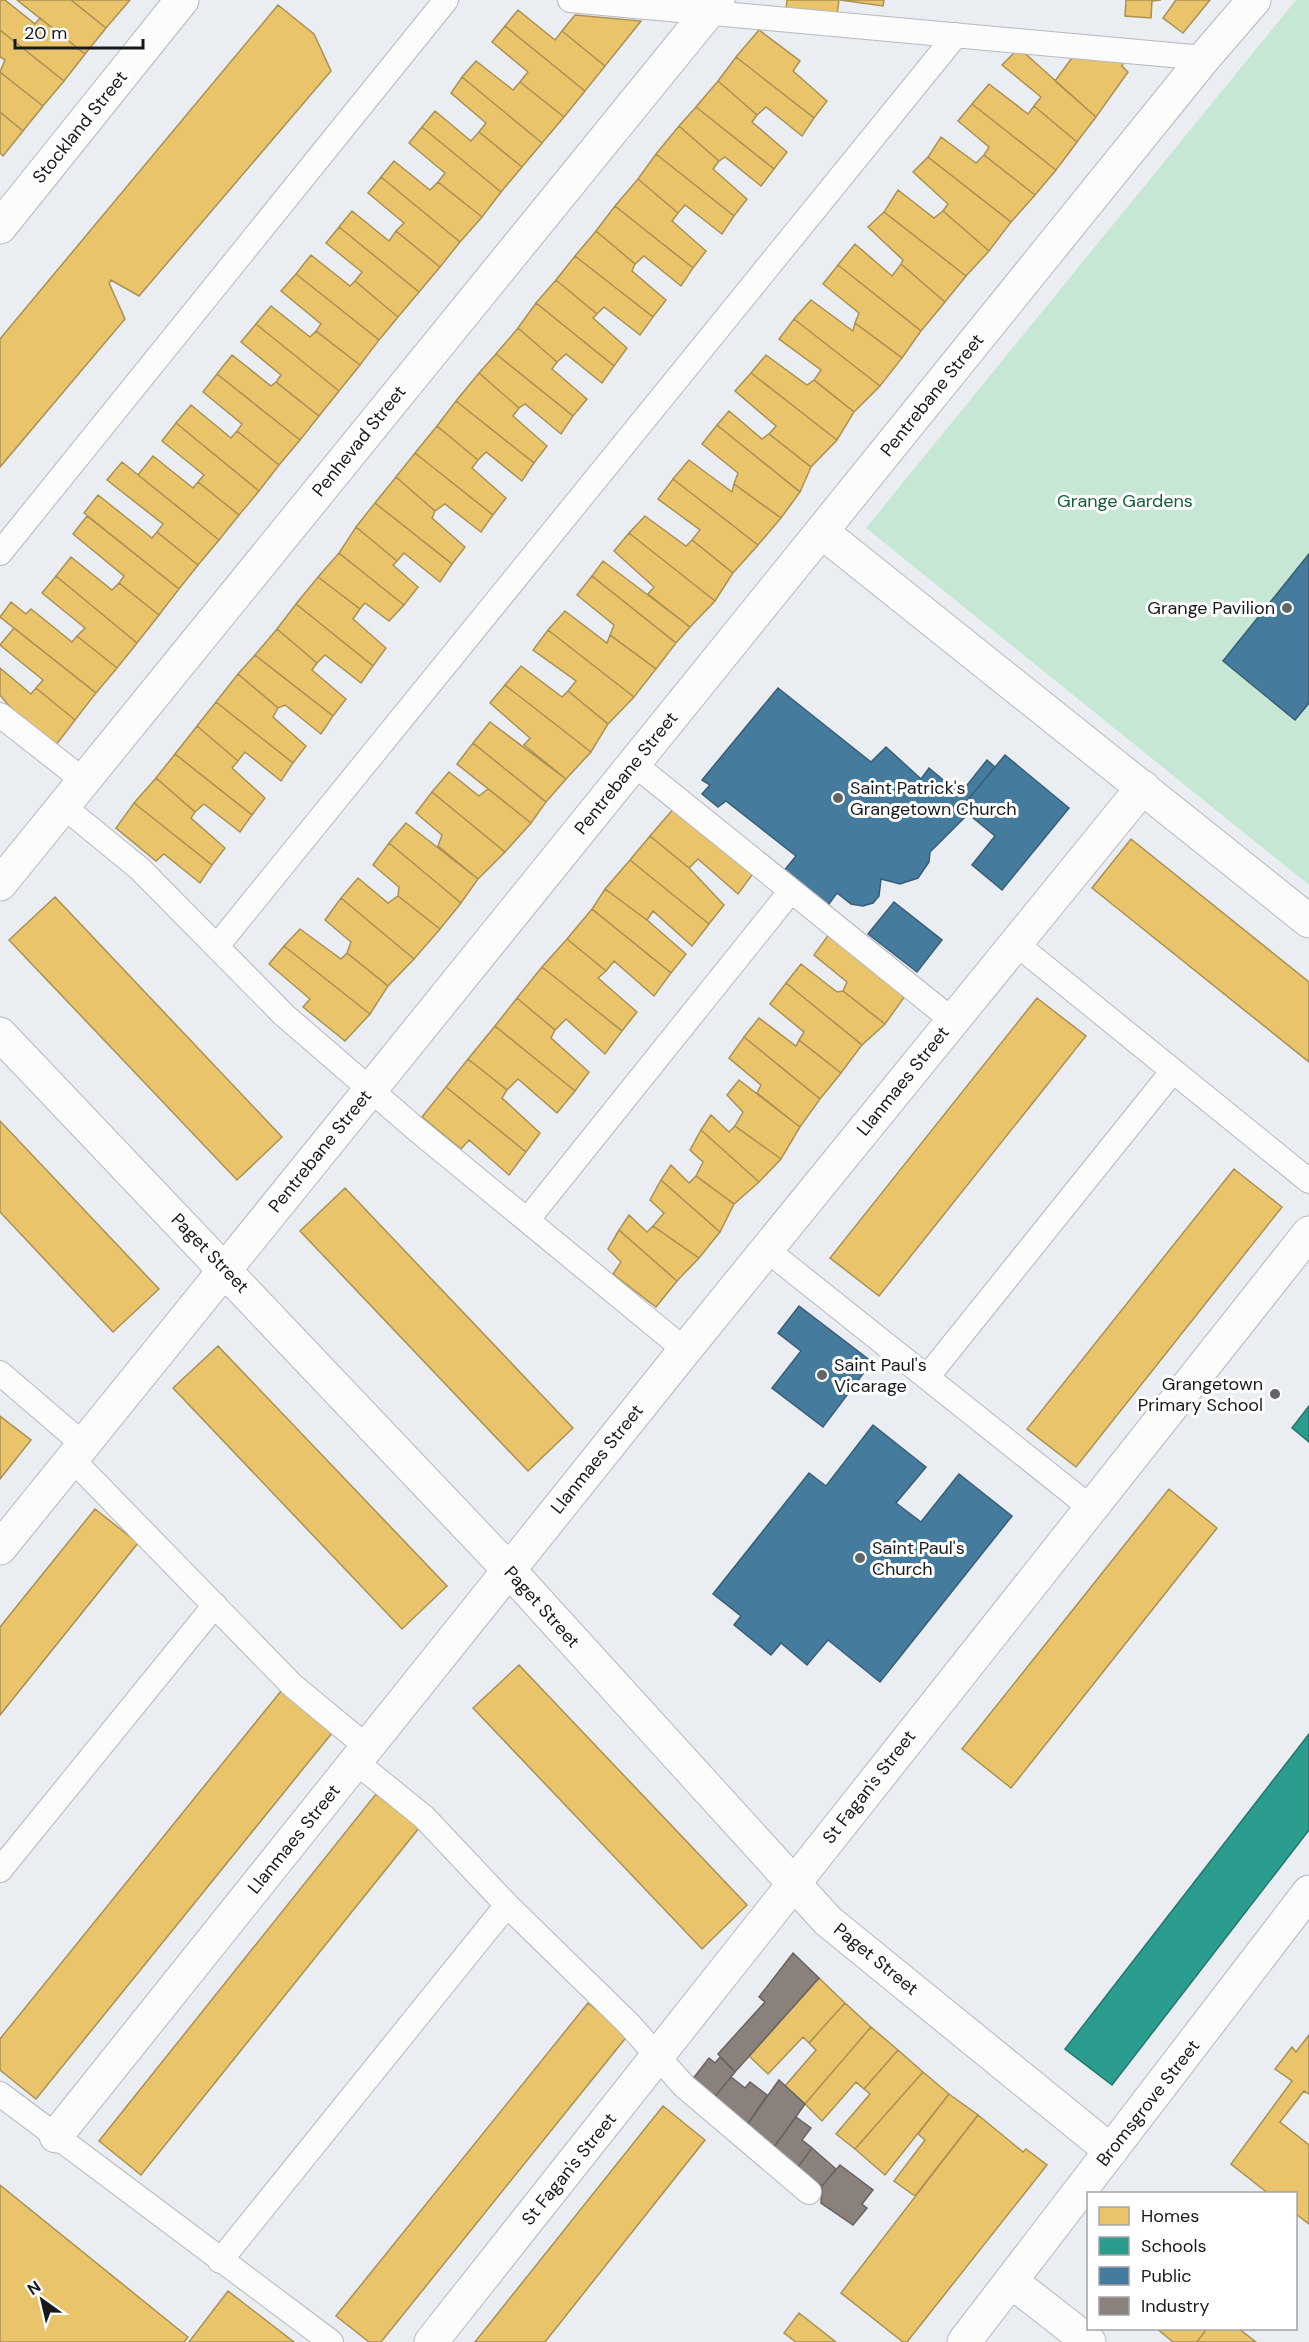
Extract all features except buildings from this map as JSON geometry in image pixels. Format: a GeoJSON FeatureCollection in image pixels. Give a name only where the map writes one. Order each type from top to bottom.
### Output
{"type":"FeatureCollection","features":[{"type":"Feature","properties":{"kind":"street","name":"Stockland Street"},"geometry":{"type":"LineString","coordinates":[[0,227],[182,0]]}},
{"type":"Feature","properties":{"kind":"street","name":"Pentrebane Street"},"geometry":{"type":"LineString","coordinates":[[0,1548],[1204,58],[1254,0]]}},
{"type":"Feature","properties":{"kind":"street","name":"Penhevad Street"},"geometry":{"type":"LineString","coordinates":[[0,884],[713,6]]}},
{"type":"Feature","properties":{"kind":"street"},"geometry":{"type":"LineString","coordinates":[[822,532],[1309,921]]}},
{"type":"Feature","properties":{"kind":"street","name":"Llanmaes Street"},"geometry":{"type":"LineString","coordinates":[[56,2136],[685,1350],[1014,942],[1143,787]]}},
{"type":"Feature","properties":{"kind":"street","name":"Paget Street"},"geometry":{"type":"LineString","coordinates":[[0,1034],[509,1570],[828,1921],[1111,2151]]}},
{"type":"Feature","properties":{"kind":"street","name":"St Fagan's Street"},"geometry":{"type":"LineString","coordinates":[[430,2342],[1309,1233]]}},
{"type":"Feature","properties":{"kind":"street","name":"Bromsgrove Street"},"geometry":{"type":"LineString","coordinates":[[964,2342],[1307,1900]]}},
{"type":"Feature","properties":{"kind":"street"},"geometry":{"type":"LineString","coordinates":[[1012,2282],[1089,2342]]}},
{"type":"Feature","properties":{"kind":"lane"},"geometry":{"type":"LineString","coordinates":[[0,553],[446,0]]}},
{"type":"Feature","properties":{"kind":"lane"},"geometry":{"type":"LineString","coordinates":[[570,0],[713,6],[956,35],[1204,58]]}},
{"type":"Feature","properties":{"kind":"lane"},"geometry":{"type":"LineString","coordinates":[[217,946],[956,35]]}},
{"type":"Feature","properties":{"kind":"lane"},"geometry":{"type":"LineString","coordinates":[[0,715],[83,780]]}},
{"type":"Feature","properties":{"kind":"lane"},"geometry":{"type":"LineString","coordinates":[[634,764],[790,892],[952,1020]]}},
{"type":"Feature","properties":{"kind":"lane"},"geometry":{"type":"LineString","coordinates":[[63,806],[140,869],[284,1015],[685,1350]]}},
{"type":"Feature","properties":{"kind":"lane"},"geometry":{"type":"LineString","coordinates":[[528,1219],[790,892]]}},
{"type":"Feature","properties":{"kind":"lane"},"geometry":{"type":"LineString","coordinates":[[1014,942],[1309,1181]]}},
{"type":"Feature","properties":{"kind":"lane"},"geometry":{"type":"LineString","coordinates":[[928,1376],[1172,1072]]}},
{"type":"Feature","properties":{"kind":"lane"},"geometry":{"type":"LineString","coordinates":[[767,1250],[1091,1508]]}},
{"type":"Feature","properties":{"kind":"lane"},"geometry":{"type":"LineString","coordinates":[[0,1373],[79,1452],[215,1605],[424,1817],[507,1905],[628,2023],[684,2086],[809,2192]]}},
{"type":"Feature","properties":{"kind":"lane"},"geometry":{"type":"LineString","coordinates":[[0,1870],[215,1605]]}},
{"type":"Feature","properties":{"kind":"lane"},"geometry":{"type":"LineString","coordinates":[[220,2260],[507,1905]]}},
{"type":"Feature","properties":{"kind":"lane"},"geometry":{"type":"LineString","coordinates":[[0,2094],[331,2342]]}},
{"type":"Feature","properties":{"kind":"green space","name":"Grange Gardens"},"geometry":{"type":"Polygon","coordinates":[[[1296,0],[1309,0],[1309,885],[866,528],[1296,0]]]}},
{"type":"Feature","properties":{"kind":"place","name":"Grange Pavilion"},"geometry":{"type":"Point","coordinates":[1287,608]}},
{"type":"Feature","properties":{"kind":"place","name":"Saint Patrick's Grangetown Church"},"geometry":{"type":"Point","coordinates":[838,798]}},
{"type":"Feature","properties":{"kind":"place","name":"Saint Paul's Vicarage"},"geometry":{"type":"Point","coordinates":[822,1375]}},
{"type":"Feature","properties":{"kind":"place","name":"Grangetown Primary School"},"geometry":{"type":"Point","coordinates":[1275,1394]}},
{"type":"Feature","properties":{"kind":"place","name":"Saint Paul's Church"},"geometry":{"type":"Point","coordinates":[860,1558]}}]}
